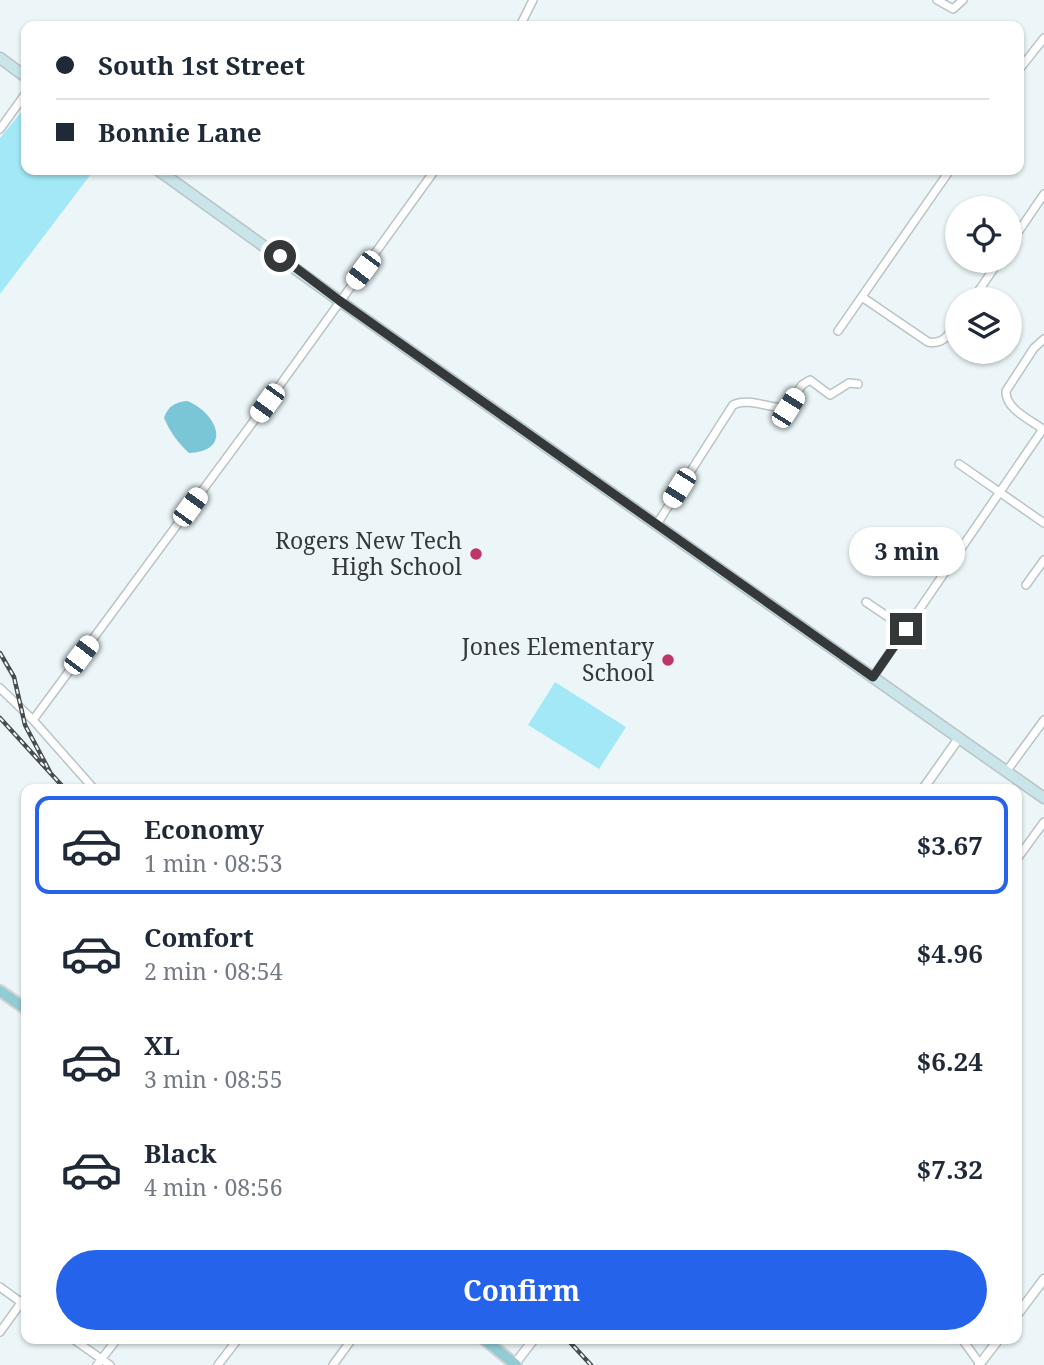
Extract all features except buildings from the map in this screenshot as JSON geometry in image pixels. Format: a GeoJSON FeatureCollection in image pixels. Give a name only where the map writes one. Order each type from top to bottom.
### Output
{"type":"FeatureCollection","features":[{"type":"Feature","properties":{"kind":"main road"},"geometry":{"type":"LineString","coordinates":[[0,58],[21,73]]}},
{"type":"Feature","properties":{"kind":"main road"},"geometry":{"type":"LineString","coordinates":[[165,175],[1044,798]]}},
{"type":"Feature","properties":{"kind":"main road"},"geometry":{"type":"LineString","coordinates":[[0,991],[21,1006]]}},
{"type":"Feature","properties":{"kind":"main road"},"geometry":{"type":"LineString","coordinates":[[490,1344],[515,1365]]}},
{"type":"Feature","properties":{"kind":"street"},"geometry":{"type":"LineString","coordinates":[[521,21],[533,0]]}},
{"type":"Feature","properties":{"kind":"street"},"geometry":{"type":"LineString","coordinates":[[937,0],[953,9],[963,0]]}},
{"type":"Feature","properties":{"kind":"street"},"geometry":{"type":"LineString","coordinates":[[1024,63],[1044,38]]}},
{"type":"Feature","properties":{"kind":"street"},"geometry":{"type":"LineString","coordinates":[[0,129],[21,100]]}},
{"type":"Feature","properties":{"kind":"street"},"geometry":{"type":"LineString","coordinates":[[33,720],[431,175]]}},
{"type":"Feature","properties":{"kind":"street"},"geometry":{"type":"LineString","coordinates":[[838,331],[947,175]]}},
{"type":"Feature","properties":{"kind":"street"},"geometry":{"type":"LineString","coordinates":[[1022,226],[1044,194]]}},
{"type":"Feature","properties":{"kind":"street"},"geometry":{"type":"LineString","coordinates":[[862,297],[928,342],[937,344],[945,340]]}},
{"type":"Feature","properties":{"kind":"street"},"geometry":{"type":"LineString","coordinates":[[873,677],[1044,429],[1011,406],[1006,399],[1006,391],[1043,340]]}},
{"type":"Feature","properties":{"kind":"street"},"geometry":{"type":"LineString","coordinates":[[657,524],[733,405],[740,401],[774,409],[788,408],[802,385],[810,380],[830,395],[849,383],[858,384]]}},
{"type":"Feature","properties":{"kind":"street"},"geometry":{"type":"LineString","coordinates":[[959,464],[1044,523]]}},
{"type":"Feature","properties":{"kind":"street"},"geometry":{"type":"LineString","coordinates":[[915,533],[954,558]]}},
{"type":"Feature","properties":{"kind":"street"},"geometry":{"type":"LineString","coordinates":[[1026,585],[1044,560]]}},
{"type":"Feature","properties":{"kind":"street"},"geometry":{"type":"LineString","coordinates":[[866,602],[906,629]]}},
{"type":"Feature","properties":{"kind":"street"},"geometry":{"type":"LineString","coordinates":[[0,688],[33,720],[90,784]]}},
{"type":"Feature","properties":{"kind":"street"},"geometry":{"type":"LineString","coordinates":[[1006,772],[1041,731],[1044,720]]}},
{"type":"Feature","properties":{"kind":"street"},"geometry":{"type":"LineString","coordinates":[[927,784],[959,738]]}},
{"type":"Feature","properties":{"kind":"street"},"geometry":{"type":"LineString","coordinates":[[1022,852],[1044,822]]}},
{"type":"Feature","properties":{"kind":"street"},"geometry":{"type":"LineString","coordinates":[[1022,1308],[1044,1279]]}},
{"type":"Feature","properties":{"kind":"street"},"geometry":{"type":"LineString","coordinates":[[0,1287],[21,1300]]}},
{"type":"Feature","properties":{"kind":"street"},"geometry":{"type":"LineString","coordinates":[[0,1332],[21,1307]]}},
{"type":"Feature","properties":{"kind":"street"},"geometry":{"type":"LineString","coordinates":[[79,1344],[100,1362],[110,1365]]}},
{"type":"Feature","properties":{"kind":"street"},"geometry":{"type":"LineString","coordinates":[[100,1362],[113,1344]]}},
{"type":"Feature","properties":{"kind":"street"},"geometry":{"type":"LineString","coordinates":[[218,1365],[234,1344]]}},
{"type":"Feature","properties":{"kind":"street"},"geometry":{"type":"LineString","coordinates":[[333,1365],[348,1344]]}},
{"type":"Feature","properties":{"kind":"street"},"geometry":{"type":"LineString","coordinates":[[515,1365],[530,1344]]}},
{"type":"Feature","properties":{"kind":"street"},"geometry":{"type":"LineString","coordinates":[[966,1344],[980,1364],[995,1344]]}},
{"type":"Feature","properties":{"kind":"shaded area"},"geometry":{"type":"Polygon","coordinates":[[[21,112],[21,175],[90,175],[0,294],[0,138],[21,112]]]}},
{"type":"Feature","properties":{"kind":"shaded area"},"geometry":{"type":"Polygon","coordinates":[[[187,401],[206,413],[216,430],[216,439],[212,446],[203,451],[189,453],[164,418],[173,405],[187,401]]]}},
{"type":"Feature","properties":{"kind":"shaded area"},"geometry":{"type":"Polygon","coordinates":[[[555,682],[626,727],[599,769],[528,725],[555,682]]]}},
{"type":"Feature","properties":{"kind":"railway"},"geometry":{"type":"LineString","coordinates":[[0,653],[14,677],[25,725],[50,772]]}},
{"type":"Feature","properties":{"kind":"railway"},"geometry":{"type":"LineString","coordinates":[[0,718],[60,784]]}},
{"type":"Feature","properties":{"kind":"railway"},"geometry":{"type":"LineString","coordinates":[[572,1344],[591,1365]]}},
{"type":"Feature","properties":{"kind":"place","name":"Rogers New Tech High School"},"geometry":{"type":"Point","coordinates":[476,554]}},
{"type":"Feature","properties":{"kind":"place","name":"Jones Elementary School"},"geometry":{"type":"Point","coordinates":[668,660]}},
{"type":"Feature","properties":{"kind":"route"},"geometry":{"type":"LineString","coordinates":[[280,256],[293,268],[873,677],[906,629]]}}]}
